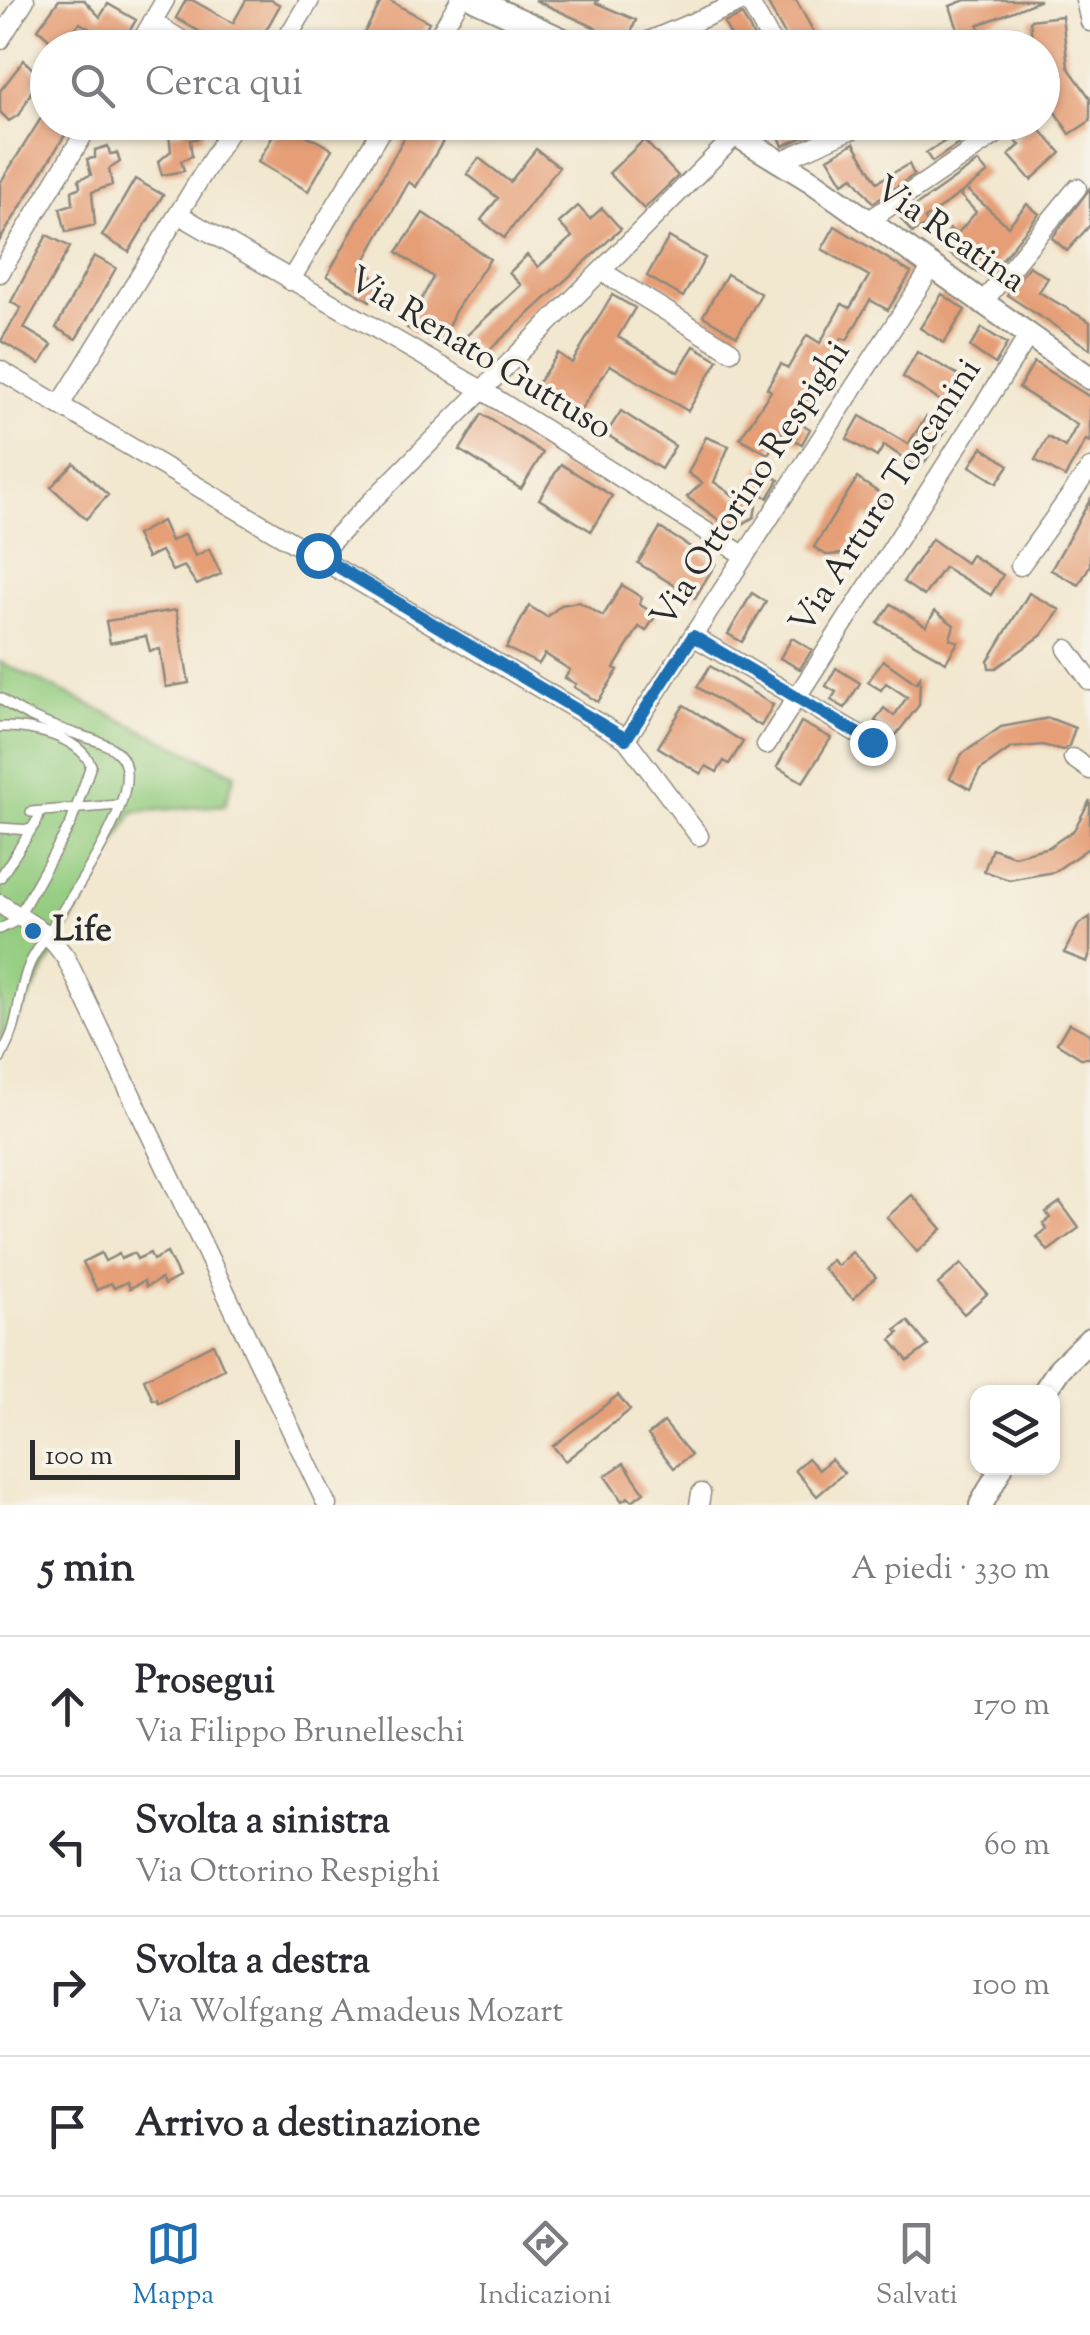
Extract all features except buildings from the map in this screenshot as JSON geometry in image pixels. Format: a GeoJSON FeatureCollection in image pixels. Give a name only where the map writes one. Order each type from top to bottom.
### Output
{"type":"FeatureCollection","features":[{"type":"Feature","properties":{"kind":"street"},"geometry":{"type":"LineString","coordinates":[[0,40],[25,0]]}},
{"type":"Feature","properties":{"kind":"street"},"geometry":{"type":"LineString","coordinates":[[147,30],[166,0]]}},
{"type":"Feature","properties":{"kind":"street"},"geometry":{"type":"LineString","coordinates":[[292,30],[310,0]]}},
{"type":"Feature","properties":{"kind":"street"},"geometry":{"type":"LineString","coordinates":[[442,30],[460,0]]}},
{"type":"Feature","properties":{"kind":"street"},"geometry":{"type":"LineString","coordinates":[[476,0],[542,30]]}},
{"type":"Feature","properties":{"kind":"street"},"geometry":{"type":"LineString","coordinates":[[675,30],[747,0],[765,30]]}},
{"type":"Feature","properties":{"kind":"street"},"geometry":{"type":"LineString","coordinates":[[1085,0],[1090,22]]}},
{"type":"Feature","properties":{"kind":"street"},"geometry":{"type":"LineString","coordinates":[[152,22],[165,30]]}},
{"type":"Feature","properties":{"kind":"street"},"geometry":{"type":"LineString","coordinates":[[0,273],[80,140]]}},
{"type":"Feature","properties":{"kind":"street"},"geometry":{"type":"LineString","coordinates":[[60,405],[224,140]]}},
{"type":"Feature","properties":{"kind":"street"},"geometry":{"type":"LineString","coordinates":[[290,282],[375,140]]}},
{"type":"Feature","properties":{"kind":"street"},"geometry":{"type":"LineString","coordinates":[[318,555],[731,140]]}},
{"type":"Feature","properties":{"kind":"street","name":"Via Reatina"},"geometry":{"type":"LineString","coordinates":[[744,140],[868,221],[1090,378]]}},
{"type":"Feature","properties":{"kind":"street"},"geometry":{"type":"LineString","coordinates":[[778,162],[828,140]]}},
{"type":"Feature","properties":{"kind":"street"},"geometry":{"type":"LineString","coordinates":[[868,221],[987,140]]}},
{"type":"Feature","properties":{"kind":"street"},"geometry":{"type":"LineString","coordinates":[[983,302],[1078,188]]}},
{"type":"Feature","properties":{"kind":"street","name":"Via Renato Guttuso"},"geometry":{"type":"LineString","coordinates":[[178,214],[482,390],[745,556]]}},
{"type":"Feature","properties":{"kind":"street","name":"Via Ottorino Respighi"},"geometry":{"type":"LineString","coordinates":[[626,739],[932,266]]}},
{"type":"Feature","properties":{"kind":"street"},"geometry":{"type":"LineString","coordinates":[[601,271],[731,351]]}},
{"type":"Feature","properties":{"kind":"street","name":"Via Arturo Toscanini"},"geometry":{"type":"LineString","coordinates":[[766,745],[1029,335]]}},
{"type":"Feature","properties":{"kind":"street"},"geometry":{"type":"LineString","coordinates":[[0,370],[626,739],[699,836]]}},
{"type":"Feature","properties":{"kind":"street"},"geometry":{"type":"LineString","coordinates":[[1020,566],[1090,468]]}},
{"type":"Feature","properties":{"kind":"street"},"geometry":{"type":"LineString","coordinates":[[693,636],[872,742]]}},
{"type":"Feature","properties":{"kind":"street"},"geometry":{"type":"LineString","coordinates":[[1067,649],[1090,681]]}},
{"type":"Feature","properties":{"kind":"street"},"geometry":{"type":"LineString","coordinates":[[1073,758],[1090,770]]}},
{"type":"Feature","properties":{"kind":"street"},"geometry":{"type":"LineString","coordinates":[[0,904],[48,935],[66,958],[328,1505]]}},
{"type":"Feature","properties":{"kind":"street"},"geometry":{"type":"LineString","coordinates":[[1049,1385],[1090,1339]]}},
{"type":"Feature","properties":{"kind":"street"},"geometry":{"type":"LineString","coordinates":[[980,1505],[997,1475]]}},
{"type":"Feature","properties":{"kind":"lane"},"geometry":{"type":"LineString","coordinates":[[0,698],[32,718],[104,743],[120,754],[127,767],[126,787],[112,826],[30,964],[13,1030],[0,1058]]}},
{"type":"Feature","properties":{"kind":"lane"},"geometry":{"type":"LineString","coordinates":[[0,727],[27,729],[80,748],[91,765],[77,808],[21,916],[0,930]]}},
{"type":"Feature","properties":{"kind":"lane"},"geometry":{"type":"LineString","coordinates":[[0,878],[31,830],[35,812],[119,805]]}},
{"type":"Feature","properties":{"kind":"lane"},"geometry":{"type":"LineString","coordinates":[[0,828],[31,830]]}},
{"type":"Feature","properties":{"kind":"green space","name":"Life"},"geometry":{"type":"Polygon","coordinates":[[[0,662],[235,774],[225,805],[133,812],[0,1050],[0,662]]]}},
{"type":"Feature","properties":{"kind":"place","name":"Life"},"geometry":{"type":"Point","coordinates":[33,931]}},
{"type":"Feature","properties":{"kind":"route"},"geometry":{"type":"LineString","coordinates":[[318,555],[626,739],[693,636],[872,742]]}}]}
